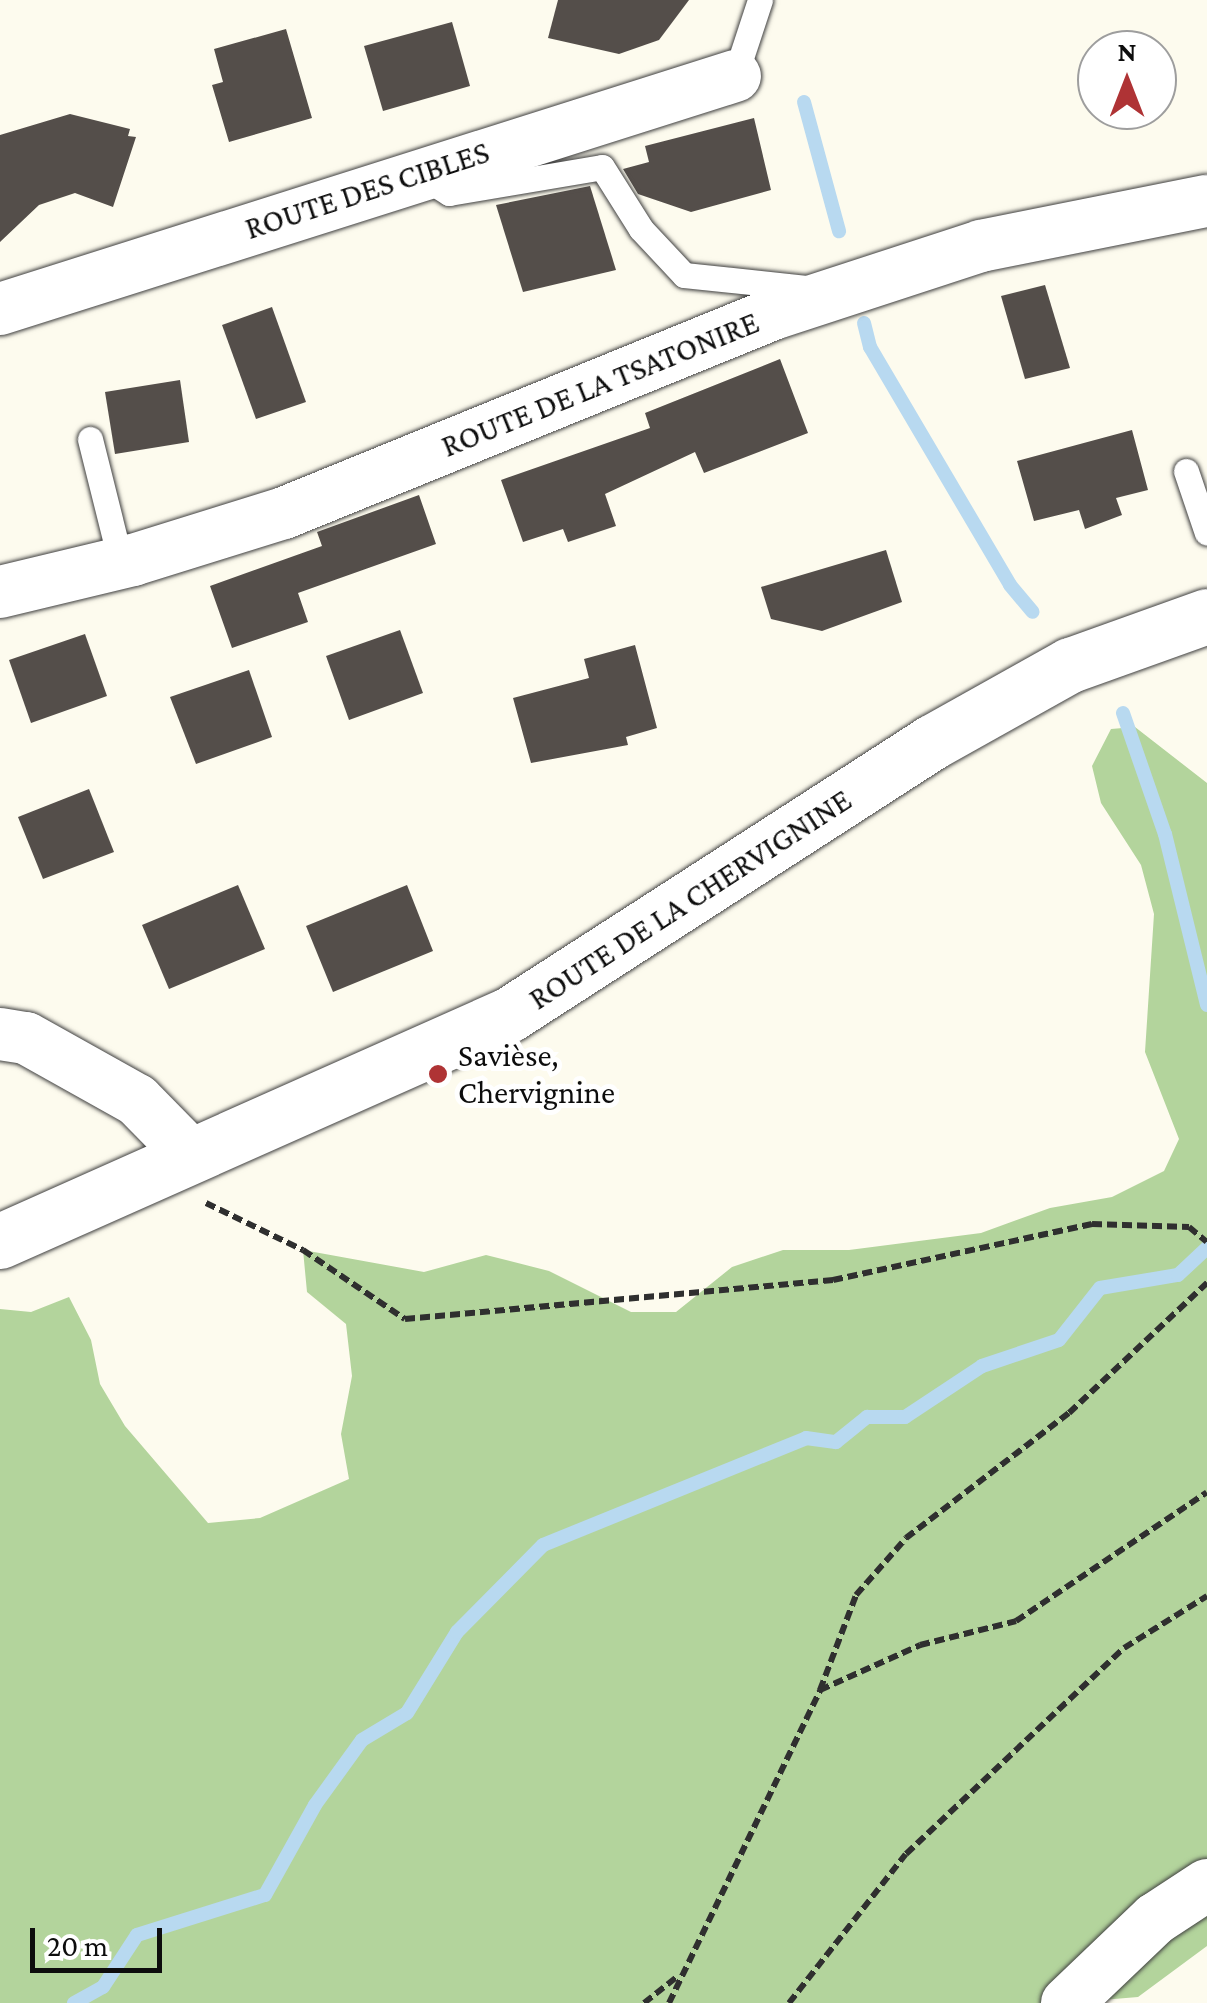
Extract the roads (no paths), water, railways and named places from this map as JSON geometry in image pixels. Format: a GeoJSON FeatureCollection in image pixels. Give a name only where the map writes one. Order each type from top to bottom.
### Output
{"type":"FeatureCollection","features":[{"type":"Feature","properties":{"kind":"street","name":"ROUTE DES CIBLES"},"geometry":{"type":"LineString","coordinates":[[0,308],[416,173],[735,76]]}},
{"type":"Feature","properties":{"kind":"street","name":"ROUTE DE LA TSATONIRE"},"geometry":{"type":"LineString","coordinates":[[0,592],[121,562],[284,513],[842,292],[981,246],[1207,201]]}},
{"type":"Feature","properties":{"kind":"street","name":"ROUTE DE LA CHERVIGNINE"},"geometry":{"type":"LineString","coordinates":[[0,1241],[196,1177],[510,1014],[932,742],[1070,664],[1207,616]]}},
{"type":"Feature","properties":{"kind":"street"},"geometry":{"type":"LineString","coordinates":[[0,1034],[26,1038],[137,1100],[196,1177]]}},
{"type":"Feature","properties":{"kind":"street"},"geometry":{"type":"LineString","coordinates":[[1067,2003],[1156,1919],[1207,1884]]}},
{"type":"Feature","properties":{"kind":"lane"},"geometry":{"type":"LineString","coordinates":[[735,76],[760,0]]}},
{"type":"Feature","properties":{"kind":"lane"},"geometry":{"type":"LineString","coordinates":[[416,173],[449,192],[602,168],[642,230],[684,275],[842,292]]}},
{"type":"Feature","properties":{"kind":"lane"},"geometry":{"type":"LineString","coordinates":[[90,439],[121,562]]}},
{"type":"Feature","properties":{"kind":"lane"},"geometry":{"type":"LineString","coordinates":[[1186,471],[1207,532]]}},
{"type":"Feature","properties":{"kind":"waterway"},"geometry":{"type":"LineString","coordinates":[[804,102],[839,231]]}},
{"type":"Feature","properties":{"kind":"waterway"},"geometry":{"type":"LineString","coordinates":[[864,323],[870,347],[1010,585],[1033,612]]}},
{"type":"Feature","properties":{"kind":"waterway"},"geometry":{"type":"LineString","coordinates":[[1123,713],[1165,834],[1207,1005]]}},
{"type":"Feature","properties":{"kind":"waterway"},"geometry":{"type":"LineString","coordinates":[[74,2003],[103,1987],[137,1935],[265,1895],[315,1805],[362,1740],[407,1713],[457,1632],[543,1545],[806,1438],[836,1442],[867,1417],[905,1417],[982,1366],[1059,1340],[1100,1288],[1178,1275],[1207,1248]]}},
{"type":"Feature","properties":{"kind":"place","name":"Savièse, Chervignine"},"geometry":{"type":"Point","coordinates":[438,1074]}}]}
